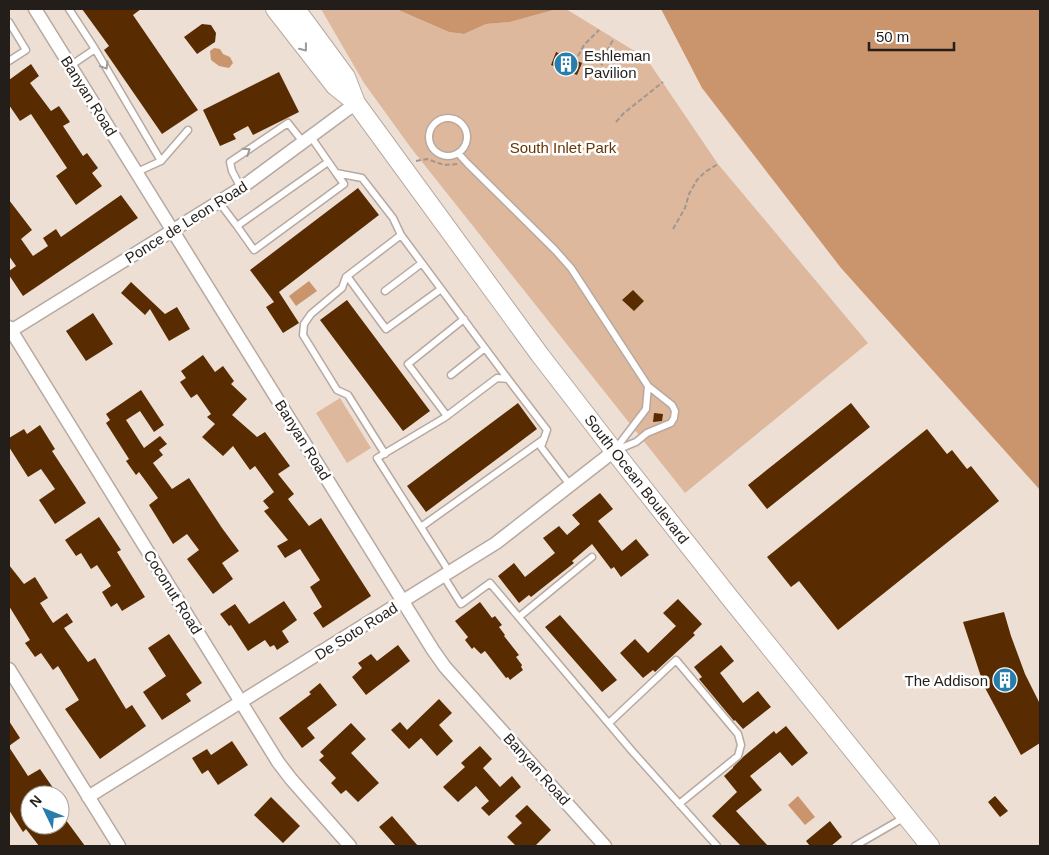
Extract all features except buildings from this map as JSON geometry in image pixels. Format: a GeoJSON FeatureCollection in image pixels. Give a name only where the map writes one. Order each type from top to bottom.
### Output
{"type":"FeatureCollection","features":[{"type":"Feature","properties":{"kind":"main road","name":"South Ocean Boulevard"},"geometry":{"type":"LineString","coordinates":[[275,9],[335,86],[356,103],[540,355],[614,451],[930,846]]}},
{"type":"Feature","properties":{"kind":"main road","name":"South Ocean Boulevard"},"geometry":{"type":"LineString","coordinates":[[296,9],[346,77],[356,103]]}},
{"type":"Feature","properties":{"kind":"street","name":"Banyan Road"},"geometry":{"type":"LineString","coordinates":[[35,9],[433,650],[445,667],[605,846]]}},
{"type":"Feature","properties":{"kind":"street","name":"Ponce de Leon Road"},"geometry":{"type":"LineString","coordinates":[[9,330],[241,188],[356,103]]}},
{"type":"Feature","properties":{"kind":"street","name":"Coconut Road"},"geometry":{"type":"LineString","coordinates":[[9,330],[278,762],[350,846]]}},
{"type":"Feature","properties":{"kind":"street","name":"De Soto Road"},"geometry":{"type":"LineString","coordinates":[[88,797],[501,540],[614,451]]}},
{"type":"Feature","properties":{"kind":"street"},"geometry":{"type":"LineString","coordinates":[[9,669],[118,846]]}},
{"type":"Feature","properties":{"kind":"lane"},"geometry":{"type":"LineString","coordinates":[[69,9],[161,160]]}},
{"type":"Feature","properties":{"kind":"lane"},"geometry":{"type":"LineString","coordinates":[[9,22],[26,50],[9,61]]}},
{"type":"Feature","properties":{"kind":"lane"},"geometry":{"type":"LineString","coordinates":[[70,66],[95,50]]}},
{"type":"Feature","properties":{"kind":"lane"},"geometry":{"type":"LineString","coordinates":[[449,118],[456,120],[466,132],[464,147],[458,153],[445,156],[434,150],[430,145],[430,130],[441,119],[449,118]]}},
{"type":"Feature","properties":{"kind":"lane"},"geometry":{"type":"LineString","coordinates":[[219,202],[254,250],[344,184],[328,162],[288,122],[230,162],[232,171],[241,188]]}},
{"type":"Feature","properties":{"kind":"lane"},"geometry":{"type":"LineString","coordinates":[[137,172],[161,160],[188,130]]}},
{"type":"Feature","properties":{"kind":"lane"},"geometry":{"type":"LineString","coordinates":[[458,153],[571,268],[648,386],[672,405],[675,411],[671,423],[647,433],[636,442],[614,451]]}},
{"type":"Feature","properties":{"kind":"lane"},"geometry":{"type":"LineString","coordinates":[[237,226],[328,162]]}},
{"type":"Feature","properties":{"kind":"lane"},"geometry":{"type":"LineString","coordinates":[[336,173],[362,178],[393,218],[401,235],[547,430],[541,447],[571,486]]}},
{"type":"Feature","properties":{"kind":"lane"},"geometry":{"type":"LineString","coordinates":[[385,454],[348,395],[337,390],[303,335],[304,324],[311,314],[342,288],[347,276],[401,235]]}},
{"type":"Feature","properties":{"kind":"lane"},"geometry":{"type":"LineString","coordinates":[[385,291],[422,262]]}},
{"type":"Feature","properties":{"kind":"lane"},"geometry":{"type":"LineString","coordinates":[[347,276],[386,329],[441,289]]}},
{"type":"Feature","properties":{"kind":"lane"},"geometry":{"type":"LineString","coordinates":[[447,416],[408,364],[464,320]]}},
{"type":"Feature","properties":{"kind":"lane"},"geometry":{"type":"LineString","coordinates":[[451,375],[485,348]]}},
{"type":"Feature","properties":{"kind":"lane"},"geometry":{"type":"LineString","coordinates":[[508,379],[497,378],[447,416],[377,458],[421,527],[461,604],[490,583],[717,846]]}},
{"type":"Feature","properties":{"kind":"lane"},"geometry":{"type":"LineString","coordinates":[[614,451],[646,409],[648,386]]}},
{"type":"Feature","properties":{"kind":"lane"},"geometry":{"type":"LineString","coordinates":[[421,527],[544,439]]}},
{"type":"Feature","properties":{"kind":"lane"},"geometry":{"type":"LineString","coordinates":[[519,617],[592,557]]}},
{"type":"Feature","properties":{"kind":"lane"},"geometry":{"type":"LineString","coordinates":[[609,723],[676,660],[738,734],[741,745],[738,756],[679,804]]}},
{"type":"Feature","properties":{"kind":"lane"},"geometry":{"type":"LineString","coordinates":[[855,846],[906,817]]}},
{"type":"Feature","properties":{"kind":"path"},"geometry":{"type":"LineString","coordinates":[[578,56],[584,45],[599,30]]}},
{"type":"Feature","properties":{"kind":"path"},"geometry":{"type":"LineString","coordinates":[[595,79],[604,62],[605,52],[614,38]]}},
{"type":"Feature","properties":{"kind":"path"},"geometry":{"type":"LineString","coordinates":[[616,122],[624,113],[663,82]]}},
{"type":"Feature","properties":{"kind":"path"},"geometry":{"type":"LineString","coordinates":[[402,166],[427,159],[444,165],[468,164]]}},
{"type":"Feature","properties":{"kind":"path"},"geometry":{"type":"LineString","coordinates":[[673,228],[686,208],[689,194],[696,180],[718,164]]}},
{"type":"Feature","properties":{"kind":"green space","name":"South Inlet Park"},"geometry":{"type":"Polygon","coordinates":[[[321,9],[396,9],[449,32],[464,34],[486,24],[510,22],[557,9],[566,9],[646,58],[718,164],[868,343],[685,493],[411,148],[364,83],[321,9]]]}},
{"type":"Feature","properties":{"kind":"green space"},"geometry":{"type":"Polygon","coordinates":[[[340,398],[371,448],[347,463],[316,413],[340,398]]]}},
{"type":"Feature","properties":{"kind":"shaded area"},"geometry":{"type":"Polygon","coordinates":[[[396,9],[557,9],[510,22],[486,24],[464,34],[449,32],[396,9]]]}},
{"type":"Feature","properties":{"kind":"shaded area"},"geometry":{"type":"Polygon","coordinates":[[[661,9],[1040,9],[1040,490],[841,268],[702,88],[661,9]]]}},
{"type":"Feature","properties":{"kind":"shaded area"},"geometry":{"type":"Polygon","coordinates":[[[214,48],[220,49],[223,54],[230,57],[233,63],[229,68],[219,66],[211,60],[210,51],[214,48]]]}},
{"type":"Feature","properties":{"kind":"shaded area"},"geometry":{"type":"Polygon","coordinates":[[[309,281],[317,291],[296,306],[289,296],[309,281]]]}},
{"type":"Feature","properties":{"kind":"shaded area"},"geometry":{"type":"Polygon","coordinates":[[[798,796],[815,817],[805,825],[788,805],[798,796]]]}},
{"type":"Feature","properties":{"kind":"place","name":"Eshleman Pavilion"},"geometry":{"type":"Point","coordinates":[566,64]}},
{"type":"Feature","properties":{"kind":"place","name":"The Addison"},"geometry":{"type":"Point","coordinates":[1005,680]}}]}
